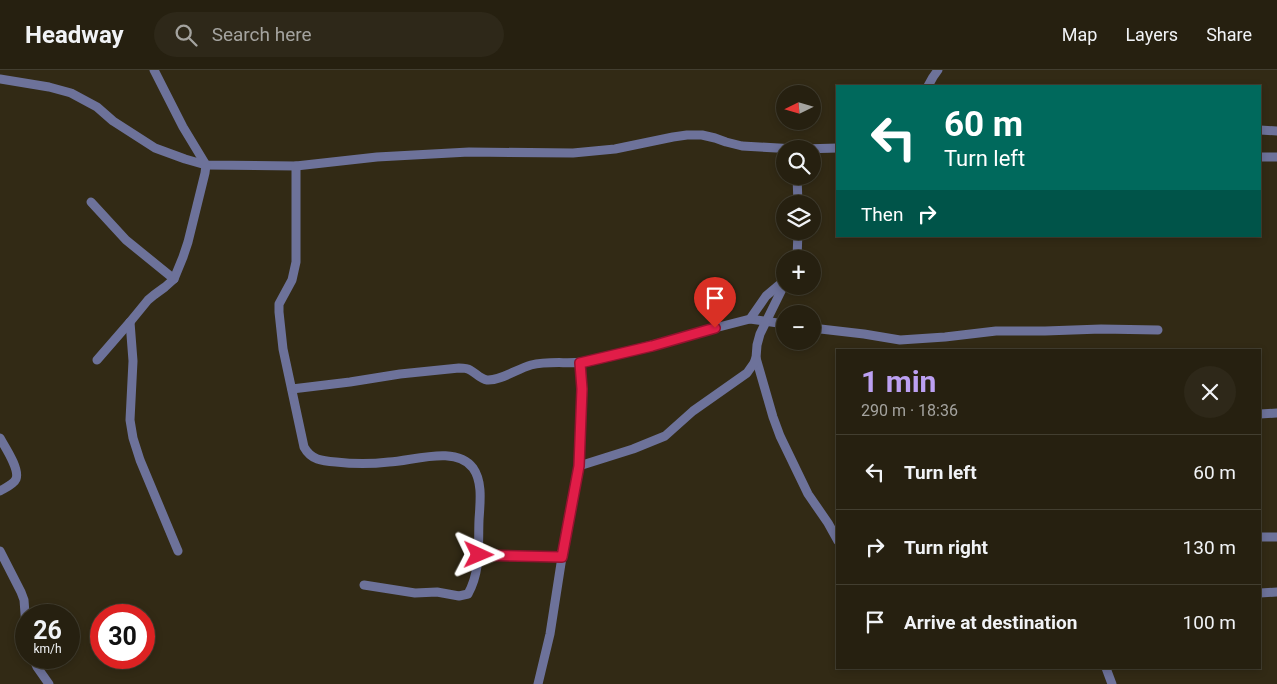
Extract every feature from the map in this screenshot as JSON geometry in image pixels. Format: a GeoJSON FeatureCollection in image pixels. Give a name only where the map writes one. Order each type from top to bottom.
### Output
{"type":"FeatureCollection","features":[{"type":"Feature","properties":{"kind":"street"},"geometry":{"type":"LineString","coordinates":[[97,360],[148,300],[174,279],[188,242],[206,166],[183,127],[154,70]]}},
{"type":"Feature","properties":{"kind":"street"},"geometry":{"type":"LineString","coordinates":[[929,85],[938,70]]}},
{"type":"Feature","properties":{"kind":"street"},"geometry":{"type":"LineString","coordinates":[[0,79],[49,87],[71,93],[97,107],[155,148],[206,166],[296,166],[376,157],[469,152],[573,153],[614,149],[687,135],[702,135],[742,146],[776,148]]}},
{"type":"Feature","properties":{"kind":"street"},"geometry":{"type":"LineString","coordinates":[[1261,130],[1277,131]]}},
{"type":"Feature","properties":{"kind":"street"},"geometry":{"type":"LineString","coordinates":[[821,148],[836,148]]}},
{"type":"Feature","properties":{"kind":"street"},"geometry":{"type":"LineString","coordinates":[[1261,157],[1277,157]]}},
{"type":"Feature","properties":{"kind":"street"},"geometry":{"type":"LineString","coordinates":[[296,166],[296,262],[292,280],[279,304],[279,312],[283,349],[304,447],[316,459],[346,463],[389,462],[441,455],[455,456],[467,461],[474,469],[481,496],[479,555],[473,582],[468,594],[460,596],[437,592],[415,593],[364,585]]}},
{"type":"Feature","properties":{"kind":"street"},"geometry":{"type":"LineString","coordinates":[[91,202],[126,240],[174,279]]}},
{"type":"Feature","properties":{"kind":"street"},"geometry":{"type":"LineString","coordinates":[[750,319],[766,296],[776,288]]}},
{"type":"Feature","properties":{"kind":"street"},"geometry":{"type":"LineString","coordinates":[[579,466],[633,449],[665,436],[694,411],[747,373],[754,363],[757,345],[778,295]]}},
{"type":"Feature","properties":{"kind":"street"},"geometry":{"type":"LineString","coordinates":[[292,389],[459,368],[467,368],[483,379],[489,380],[531,365],[580,363],[652,346],[750,319],[776,323]]}},
{"type":"Feature","properties":{"kind":"street"},"geometry":{"type":"LineString","coordinates":[[130,322],[133,362],[130,420],[133,438],[140,460],[178,551]]}},
{"type":"Feature","properties":{"kind":"street"},"geometry":{"type":"LineString","coordinates":[[821,329],[900,340],[929,339],[996,331],[1158,330]]}},
{"type":"Feature","properties":{"kind":"street"},"geometry":{"type":"LineString","coordinates":[[756,358],[780,436],[808,494],[836,537]]}},
{"type":"Feature","properties":{"kind":"street"},"geometry":{"type":"LineString","coordinates":[[538,684],[550,634],[579,466],[582,389],[580,363]]}},
{"type":"Feature","properties":{"kind":"street"},"geometry":{"type":"LineString","coordinates":[[1261,414],[1277,413]]}},
{"type":"Feature","properties":{"kind":"street"},"geometry":{"type":"LineString","coordinates":[[0,438],[16,473],[16,479],[0,491]]}},
{"type":"Feature","properties":{"kind":"street"},"geometry":{"type":"LineString","coordinates":[[1261,536],[1277,536]]}},
{"type":"Feature","properties":{"kind":"street"},"geometry":{"type":"LineString","coordinates":[[0,551],[21,592],[24,604]]}},
{"type":"Feature","properties":{"kind":"street"},"geometry":{"type":"LineString","coordinates":[[479,555],[562,557]]}},
{"type":"Feature","properties":{"kind":"street"},"geometry":{"type":"LineString","coordinates":[[1261,592],[1277,592]]}},
{"type":"Feature","properties":{"kind":"street"},"geometry":{"type":"LineString","coordinates":[[38,669],[49,684]]}},
{"type":"Feature","properties":{"kind":"street"},"geometry":{"type":"LineString","coordinates":[[1106,669],[1112,684]]}},
{"type":"Feature","properties":{"kind":"route"},"geometry":{"type":"LineString","coordinates":[[479,555],[562,557],[579,466],[582,389],[580,363],[652,346],[715,328]]}}]}
